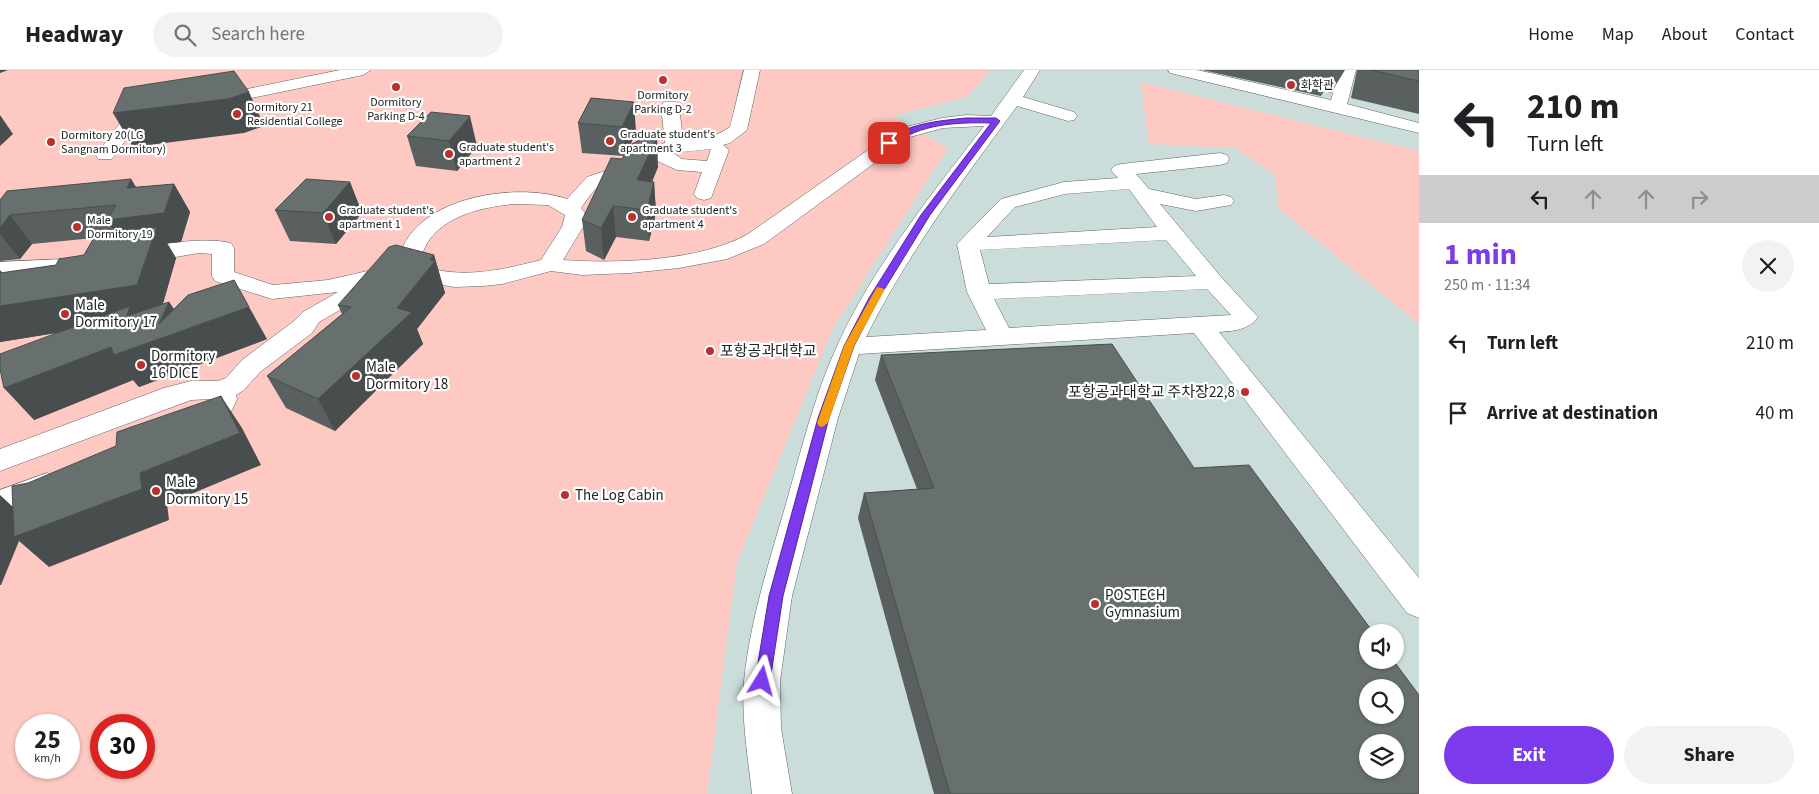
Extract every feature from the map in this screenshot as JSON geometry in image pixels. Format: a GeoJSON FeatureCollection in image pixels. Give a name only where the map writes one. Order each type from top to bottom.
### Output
{"type":"FeatureCollection","features":[{"type":"Feature","properties":{"kind":"street"},"geometry":{"type":"LineString","coordinates":[[198,104],[363,70]]}},
{"type":"Feature","properties":{"kind":"street"},"geometry":{"type":"LineString","coordinates":[[571,208],[583,191],[594,181],[620,172],[666,149],[703,146],[724,139],[738,130],[752,70]]}},
{"type":"Feature","properties":{"kind":"street"},"geometry":{"type":"LineString","coordinates":[[772,794],[764,728],[762,681],[771,623],[776,596],[824,418],[849,346],[874,298],[926,215],[1032,70]]}},
{"type":"Feature","properties":{"kind":"street"},"geometry":{"type":"LineString","coordinates":[[1176,70],[1338,107],[1419,128]]}},
{"type":"Feature","properties":{"kind":"street"},"geometry":{"type":"LineString","coordinates":[[1338,107],[1348,70]]}},
{"type":"Feature","properties":{"kind":"street"},"geometry":{"type":"LineString","coordinates":[[1013,98],[1068,116]]}},
{"type":"Feature","properties":{"kind":"street"},"geometry":{"type":"LineString","coordinates":[[670,106],[666,149],[677,164],[714,167]]}},
{"type":"Feature","properties":{"kind":"street"},"geometry":{"type":"LineString","coordinates":[[105,155],[136,114],[169,109]]}},
{"type":"Feature","properties":{"kind":"street"},"geometry":{"type":"LineString","coordinates":[[114,259],[199,247],[223,248],[222,276],[272,292],[328,287],[409,268],[430,276],[455,280],[502,278],[551,264],[557,267],[578,269],[694,259],[730,252],[756,239],[904,132],[942,123],[966,120],[996,121]]}},
{"type":"Feature","properties":{"kind":"street"},"geometry":{"type":"LineString","coordinates":[[704,194],[724,139]]}},
{"type":"Feature","properties":{"kind":"street"},"geometry":{"type":"LineString","coordinates":[[849,346],[1235,323],[1246,317],[1213,282],[1121,170],[1220,159]]}},
{"type":"Feature","properties":{"kind":"street"},"geometry":{"type":"LineString","coordinates":[[968,244],[1008,203],[1064,188],[1138,189],[1196,205],[1224,201]]}},
{"type":"Feature","properties":{"kind":"street"},"geometry":{"type":"LineString","coordinates":[[409,268],[409,258],[425,234],[434,224],[453,212],[467,206],[530,197],[554,200],[571,208],[575,213],[574,223],[564,242],[552,255],[551,264]]}},
{"type":"Feature","properties":{"kind":"street"},"geometry":{"type":"LineString","coordinates":[[968,244],[1172,233]]}},
{"type":"Feature","properties":{"kind":"street"},"geometry":{"type":"LineString","coordinates":[[968,244],[979,292],[1001,336]]}},
{"type":"Feature","properties":{"kind":"street"},"geometry":{"type":"LineString","coordinates":[[0,269],[27,270],[87,263]]}},
{"type":"Feature","properties":{"kind":"street"},"geometry":{"type":"LineString","coordinates":[[0,460],[173,394],[207,388],[221,391],[235,384],[251,366],[311,318],[351,294],[356,288],[353,282]]}},
{"type":"Feature","properties":{"kind":"street"},"geometry":{"type":"LineString","coordinates":[[979,292],[1213,282]]}},
{"type":"Feature","properties":{"kind":"street"},"geometry":{"type":"LineString","coordinates":[[1200,325],[1419,603]]}},
{"type":"Feature","properties":{"kind":"street"},"geometry":{"type":"LineString","coordinates":[[178,436],[195,430],[211,420],[221,409],[224,398],[221,391]]}},
{"type":"Feature","properties":{"kind":"street"},"geometry":{"type":"LineString","coordinates":[[0,502],[68,477]]}},
{"type":"Feature","properties":{"kind":"shaded area","name":"포항공과대학교"},"geometry":{"type":"Polygon","coordinates":[[[0,70],[1419,70],[1419,794],[0,794],[0,70]]]}},
{"type":"Feature","properties":{"kind":"shaded area"},"geometry":{"type":"Polygon","coordinates":[[[0,70],[990,70],[967,97],[892,116],[948,148],[833,328],[737,563],[707,794],[0,794],[0,70]]]}},
{"type":"Feature","properties":{"kind":"shaded area"},"geometry":{"type":"Polygon","coordinates":[[[1141,82],[1419,151],[1419,324],[1279,209],[1275,175],[1236,148],[1149,144],[1141,82]]]}},
{"type":"Feature","properties":{"kind":"building"},"geometry":{"type":"Polygon","coordinates":[[[1371,70],[1419,70],[1419,81],[1371,70]]]}},
{"type":"Feature","properties":{"kind":"building"},"geometry":{"type":"Polygon","coordinates":[[[234,71],[249,92],[228,99],[113,113],[124,88],[234,71]]]}},
{"type":"Feature","properties":{"kind":"building"},"geometry":{"type":"Polygon","coordinates":[[[591,98],[634,102],[622,127],[578,123],[591,98]]]}},
{"type":"Feature","properties":{"kind":"building"},"geometry":{"type":"Polygon","coordinates":[[[431,112],[470,116],[449,141],[407,136],[431,112]]]}},
{"type":"Feature","properties":{"kind":"building"},"geometry":{"type":"Polygon","coordinates":[[[651,134],[657,137],[637,180],[654,182],[647,210],[613,206],[601,228],[582,220],[611,158],[622,159],[630,145],[651,134]]]}},
{"type":"Feature","properties":{"kind":"building"},"geometry":{"type":"Polygon","coordinates":[[[131,179],[127,188],[174,184],[164,213],[107,220],[116,205],[10,215],[0,228],[0,200],[7,191],[131,179]]]}},
{"type":"Feature","properties":{"kind":"building"},"geometry":{"type":"Polygon","coordinates":[[[306,179],[350,182],[323,213],[275,210],[306,179]]]}},
{"type":"Feature","properties":{"kind":"building"},"geometry":{"type":"Polygon","coordinates":[[[157,227],[137,285],[0,306],[0,273],[56,265],[59,259],[84,255],[95,236],[157,227]]]}},
{"type":"Feature","properties":{"kind":"building"},"geometry":{"type":"Polygon","coordinates":[[[396,245],[434,255],[430,260],[435,261],[397,308],[412,312],[318,399],[267,376],[351,307],[338,305],[389,247],[396,245]]]}},
{"type":"Feature","properties":{"kind":"building"},"geometry":{"type":"Polygon","coordinates":[[[234,280],[249,307],[114,355],[111,347],[4,388],[0,369],[0,354],[130,306],[127,316],[169,302],[159,324],[188,295],[234,280]]]}},
{"type":"Feature","properties":{"kind":"building","name":"POSTECH Gymnasium"},"geometry":{"type":"Polygon","coordinates":[[[1112,344],[1194,468],[1249,465],[1367,624],[1359,624],[1359,669],[1400,669],[1419,695],[1419,794],[950,794],[864,493],[934,488],[881,355],[1112,344]]]}},
{"type":"Feature","properties":{"kind":"building"},"geometry":{"type":"Polygon","coordinates":[[[221,396],[240,433],[140,473],[142,489],[14,537],[12,486],[28,483],[116,446],[117,432],[221,396]]]}},
{"type":"Feature","properties":{"kind":"slow traffic"},"geometry":{"type":"LineString","coordinates":[[822,423],[849,346],[880,289]]}},
{"type":"Feature","properties":{"kind":"place","name":"Dormitory Parking D-2"},"geometry":{"type":"Point","coordinates":[663,80]}},
{"type":"Feature","properties":{"kind":"place","name":"화학관"},"geometry":{"type":"Point","coordinates":[1291,85]}},
{"type":"Feature","properties":{"kind":"place","name":"Dormitory Parking D-4"},"geometry":{"type":"Point","coordinates":[396,87]}},
{"type":"Feature","properties":{"kind":"place","name":"Dormitory 21 Residential College"},"geometry":{"type":"Point","coordinates":[237,114]}},
{"type":"Feature","properties":{"kind":"place","name":"Graduate student's apartment 3"},"geometry":{"type":"Point","coordinates":[610,141]}},
{"type":"Feature","properties":{"kind":"place","name":"Dormitory 20(LG Sangnam Dormitory)"},"geometry":{"type":"Point","coordinates":[51,142]}},
{"type":"Feature","properties":{"kind":"place","name":"Graduate student's apartment 2"},"geometry":{"type":"Point","coordinates":[449,154]}},
{"type":"Feature","properties":{"kind":"place","name":"Graduate student's apartment 1"},"geometry":{"type":"Point","coordinates":[329,217]}},
{"type":"Feature","properties":{"kind":"place","name":"Graduate student's apartment 4"},"geometry":{"type":"Point","coordinates":[632,217]}},
{"type":"Feature","properties":{"kind":"place","name":"Male Dormitory 19"},"geometry":{"type":"Point","coordinates":[77,227]}},
{"type":"Feature","properties":{"kind":"place","name":"Male Dormitory 17"},"geometry":{"type":"Point","coordinates":[65,314]}},
{"type":"Feature","properties":{"kind":"place","name":"포항공과대학교"},"geometry":{"type":"Point","coordinates":[710,351]}},
{"type":"Feature","properties":{"kind":"place","name":"Dormitory 16 DICE"},"geometry":{"type":"Point","coordinates":[141,365]}},
{"type":"Feature","properties":{"kind":"place","name":"Male Dormitory 18"},"geometry":{"type":"Point","coordinates":[356,376]}},
{"type":"Feature","properties":{"kind":"place","name":"포항공과대학교 주차장22,8"},"geometry":{"type":"Point","coordinates":[1245,392]}},
{"type":"Feature","properties":{"kind":"place","name":"Male Dormitory 15"},"geometry":{"type":"Point","coordinates":[156,491]}},
{"type":"Feature","properties":{"kind":"place","name":"The Log Cabin"},"geometry":{"type":"Point","coordinates":[565,495]}},
{"type":"Feature","properties":{"kind":"place","name":"POSTECH Gymnasium"},"geometry":{"type":"Point","coordinates":[1095,604]}},
{"type":"Feature","properties":{"kind":"route"},"geometry":{"type":"LineString","coordinates":[[762,681],[776,596],[824,418],[849,346],[874,298],[926,215],[996,121],[966,120],[931,125],[904,132],[889,143]]}}]}
